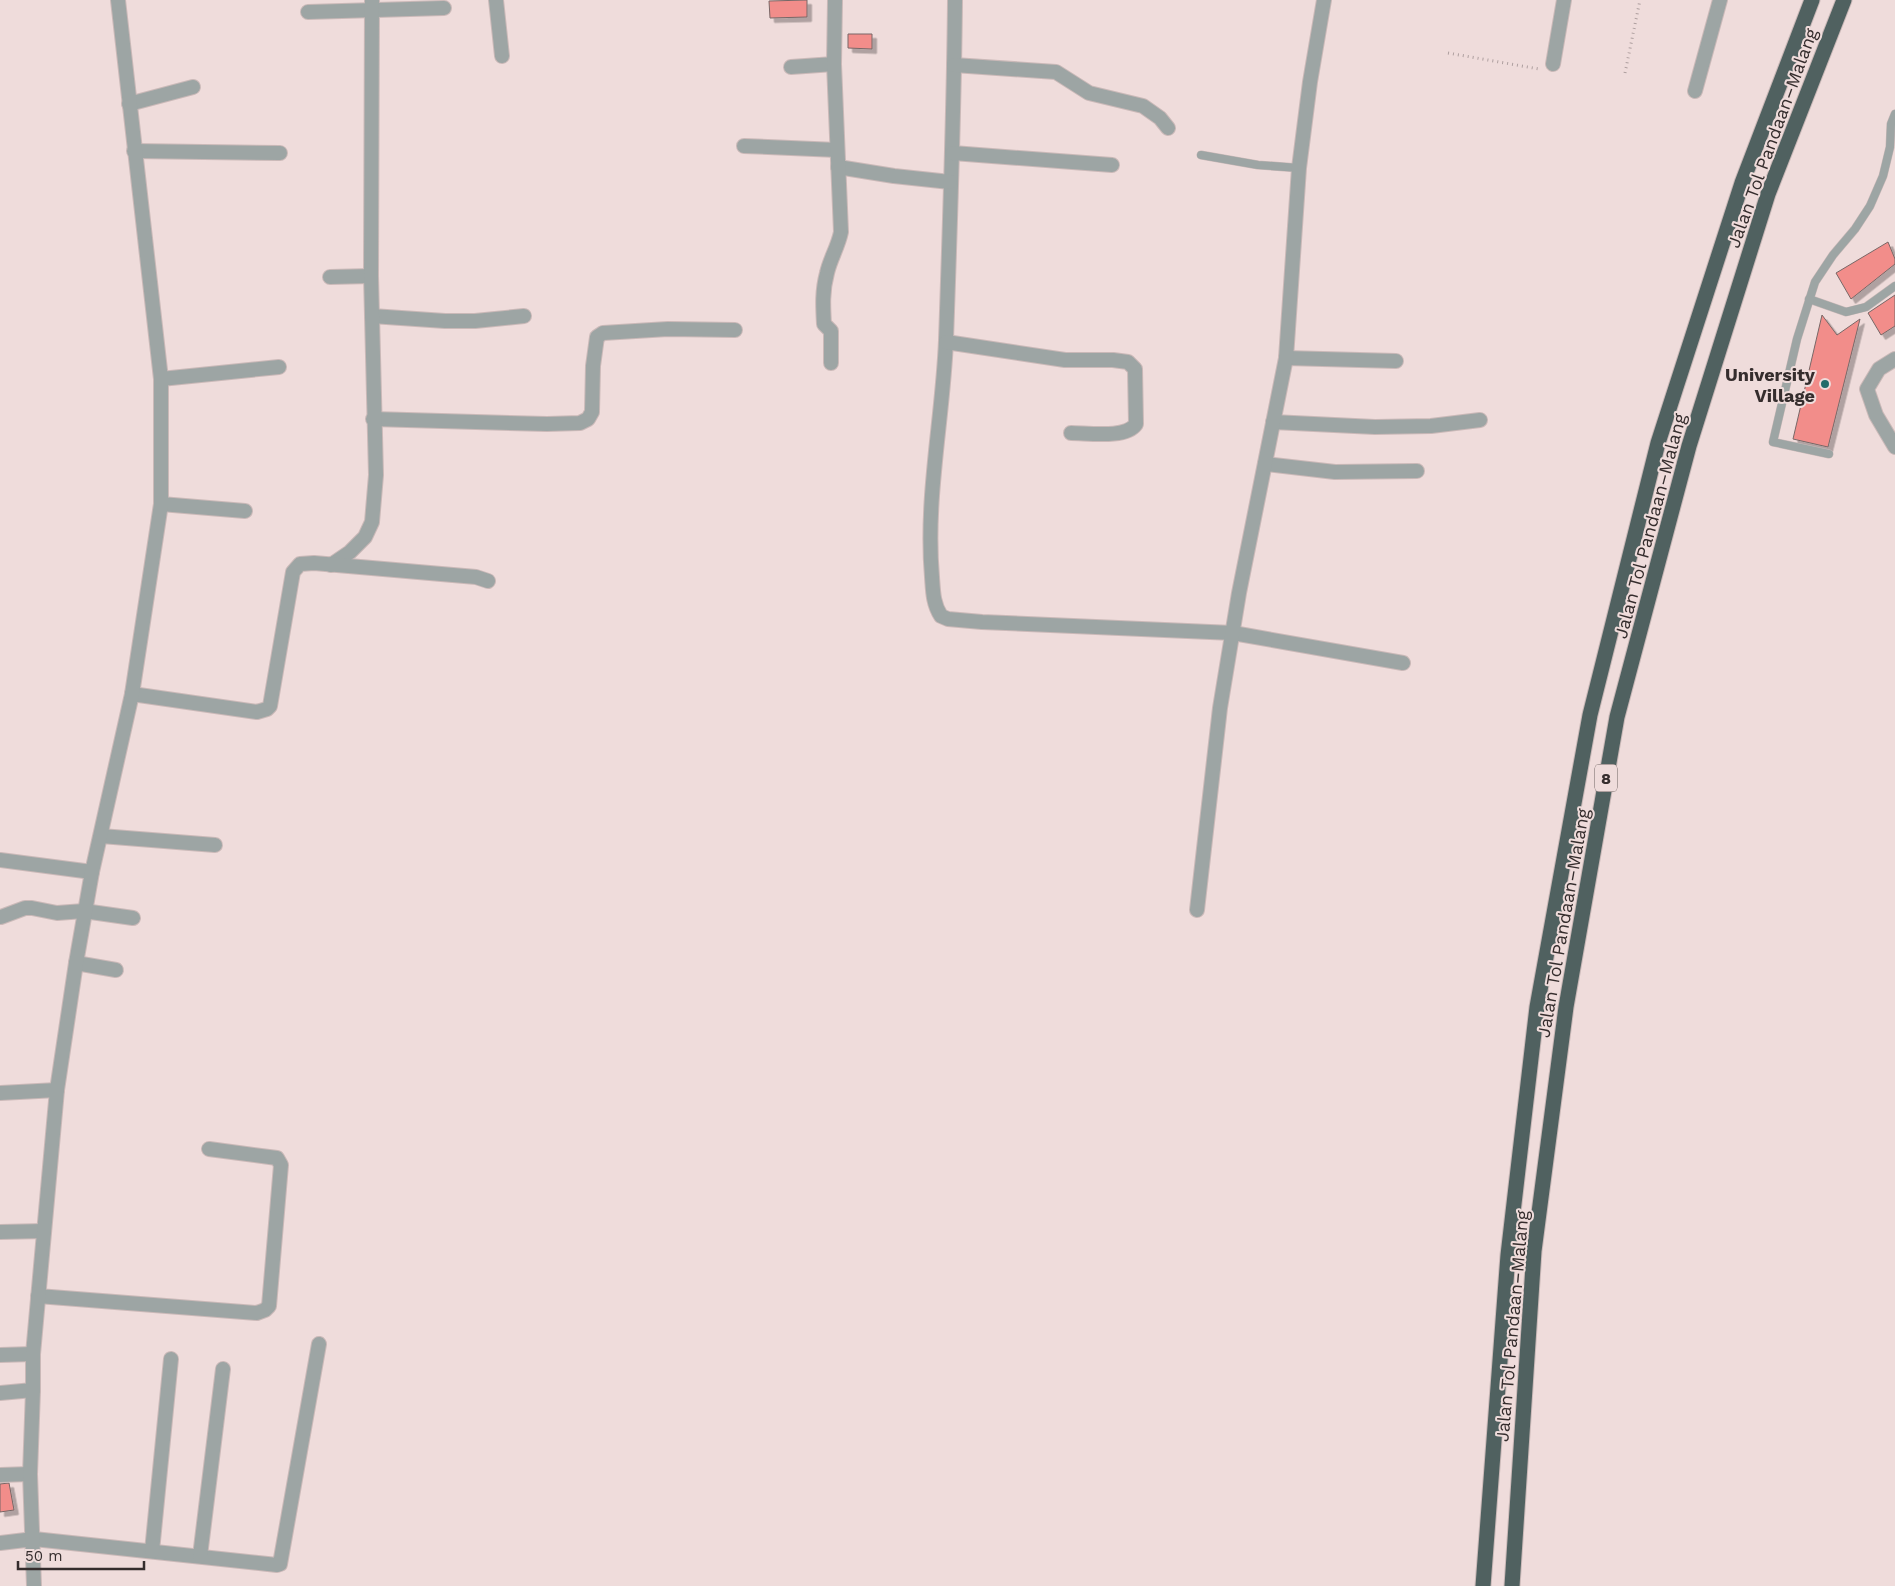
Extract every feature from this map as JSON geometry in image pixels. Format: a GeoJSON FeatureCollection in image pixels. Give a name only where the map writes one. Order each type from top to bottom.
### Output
{"type":"FeatureCollection","features":[{"type":"Feature","properties":{"kind":"highway","name":"Jalan Tol Pandaan–Malang"},"geometry":{"type":"LineString","coordinates":[[1483,1586],[1508,1255],[1537,1007],[1590,715],[1658,443],[1742,183],[1812,0]]}},
{"type":"Feature","properties":{"kind":"highway","name":"Jalan Tol Pandaan–Malang"},"geometry":{"type":"LineString","coordinates":[[1512,1586],[1534,1250],[1566,1007],[1617,717],[1689,446],[1765,203],[1844,0]]}},
{"type":"Feature","properties":{"kind":"street"},"geometry":{"type":"LineString","coordinates":[[34,1586],[34,1539],[30,1474],[33,1390],[32,1354],[57,1090],[84,911],[132,694],[161,504],[161,379],[118,0]]}},
{"type":"Feature","properties":{"kind":"street"},"geometry":{"type":"LineString","coordinates":[[496,0],[502,56]]}},
{"type":"Feature","properties":{"kind":"street"},"geometry":{"type":"LineString","coordinates":[[830,363],[831,331],[824,324],[822,293],[827,271],[838,246],[841,232],[834,64],[835,0]]}},
{"type":"Feature","properties":{"kind":"street"},"geometry":{"type":"LineString","coordinates":[[956,0],[946,342],[929,543],[934,602],[940,616],[948,619],[982,622],[1233,633],[1403,663]]}},
{"type":"Feature","properties":{"kind":"street"},"geometry":{"type":"LineString","coordinates":[[1197,910],[1220,708],[1286,358],[1300,168],[1310,82],[1324,0]]}},
{"type":"Feature","properties":{"kind":"street"},"geometry":{"type":"LineString","coordinates":[[1553,64],[1564,0]]}},
{"type":"Feature","properties":{"kind":"street"},"geometry":{"type":"LineString","coordinates":[[1695,91],[1720,0]]}},
{"type":"Feature","properties":{"kind":"street"},"geometry":{"type":"LineString","coordinates":[[308,12],[373,5],[444,8]]}},
{"type":"Feature","properties":{"kind":"street"},"geometry":{"type":"LineString","coordinates":[[331,565],[350,552],[365,538],[372,522],[376,475],[373,419],[371,276],[373,5]]}},
{"type":"Feature","properties":{"kind":"street"},"geometry":{"type":"LineString","coordinates":[[790,67],[834,64]]}},
{"type":"Feature","properties":{"kind":"street"},"geometry":{"type":"LineString","coordinates":[[954,65],[1056,72],[1089,93],[1143,106],[1160,118],[1168,128]]}},
{"type":"Feature","properties":{"kind":"street"},"geometry":{"type":"LineString","coordinates":[[129,104],[193,87]]}},
{"type":"Feature","properties":{"kind":"street"},"geometry":{"type":"LineString","coordinates":[[744,146],[837,150]]}},
{"type":"Feature","properties":{"kind":"street"},"geometry":{"type":"LineString","coordinates":[[134,151],[280,153]]}},
{"type":"Feature","properties":{"kind":"street"},"geometry":{"type":"LineString","coordinates":[[953,153],[1112,165]]}},
{"type":"Feature","properties":{"kind":"street"},"geometry":{"type":"LineString","coordinates":[[838,167],[950,182]]}},
{"type":"Feature","properties":{"kind":"street"},"geometry":{"type":"LineString","coordinates":[[330,277],[371,276]]}},
{"type":"Feature","properties":{"kind":"street"},"geometry":{"type":"LineString","coordinates":[[372,316],[445,321],[475,321],[524,316]]}},
{"type":"Feature","properties":{"kind":"street"},"geometry":{"type":"LineString","coordinates":[[373,419],[547,424],[580,423],[588,419],[592,412],[593,366],[597,337],[603,333],[668,329],[735,330]]}},
{"type":"Feature","properties":{"kind":"street"},"geometry":{"type":"LineString","coordinates":[[946,342],[1065,360],[1113,360],[1128,362],[1132,365],[1135,369],[1136,378],[1136,424],[1133,428],[1120,433],[1072,432]]}},
{"type":"Feature","properties":{"kind":"street"},"geometry":{"type":"LineString","coordinates":[[1286,358],[1396,361]]}},
{"type":"Feature","properties":{"kind":"street"},"geometry":{"type":"LineString","coordinates":[[1895,359],[1879,369],[1867,389],[1876,415],[1895,447]]}},
{"type":"Feature","properties":{"kind":"street"},"geometry":{"type":"LineString","coordinates":[[161,379],[279,367]]}},
{"type":"Feature","properties":{"kind":"street"},"geometry":{"type":"LineString","coordinates":[[1273,422],[1375,427],[1431,426],[1480,420]]}},
{"type":"Feature","properties":{"kind":"street"},"geometry":{"type":"LineString","coordinates":[[1265,464],[1335,472],[1417,471]]}},
{"type":"Feature","properties":{"kind":"street"},"geometry":{"type":"LineString","coordinates":[[161,504],[245,511]]}},
{"type":"Feature","properties":{"kind":"street"},"geometry":{"type":"LineString","coordinates":[[132,694],[257,712],[267,709],[270,706],[293,572],[300,564],[314,562],[476,577],[488,581]]}},
{"type":"Feature","properties":{"kind":"street"},"geometry":{"type":"LineString","coordinates":[[101,836],[215,844]]}},
{"type":"Feature","properties":{"kind":"street"},"geometry":{"type":"LineString","coordinates":[[0,860],[92,872]]}},
{"type":"Feature","properties":{"kind":"street"},"geometry":{"type":"LineString","coordinates":[[1,917],[25,908],[57,912],[84,911],[133,918]]}},
{"type":"Feature","properties":{"kind":"street"},"geometry":{"type":"LineString","coordinates":[[76,963],[116,970]]}},
{"type":"Feature","properties":{"kind":"street"},"geometry":{"type":"LineString","coordinates":[[0,1093],[57,1090]]}},
{"type":"Feature","properties":{"kind":"street"},"geometry":{"type":"LineString","coordinates":[[38,1296],[257,1313],[265,1310],[269,1306],[281,1165],[277,1158],[209,1149]]}},
{"type":"Feature","properties":{"kind":"street"},"geometry":{"type":"LineString","coordinates":[[0,1232],[44,1231]]}},
{"type":"Feature","properties":{"kind":"street"},"geometry":{"type":"LineString","coordinates":[[0,1543],[34,1539],[280,1564],[319,1344]]}},
{"type":"Feature","properties":{"kind":"street"},"geometry":{"type":"LineString","coordinates":[[0,1355],[32,1354]]}},
{"type":"Feature","properties":{"kind":"street"},"geometry":{"type":"LineString","coordinates":[[152,1551],[170,1359]]}},
{"type":"Feature","properties":{"kind":"street"},"geometry":{"type":"LineString","coordinates":[[200,1556],[223,1368]]}},
{"type":"Feature","properties":{"kind":"street"},"geometry":{"type":"LineString","coordinates":[[0,1393],[33,1390]]}},
{"type":"Feature","properties":{"kind":"street"},"geometry":{"type":"LineString","coordinates":[[0,1475],[30,1474]]}},
{"type":"Feature","properties":{"kind":"lane"},"geometry":{"type":"LineString","coordinates":[[1829,454],[1773,442],[1797,339],[1814,282],[1855,229],[1870,206],[1884,176],[1890,147],[1891,124],[1895,114]]}},
{"type":"Feature","properties":{"kind":"lane"},"geometry":{"type":"LineString","coordinates":[[1201,155],[1258,165],[1300,168]]}},
{"type":"Feature","properties":{"kind":"lane"},"geometry":{"type":"LineString","coordinates":[[1809,300],[1846,312],[1866,307],[1895,286]]}},
{"type":"Feature","properties":{"kind":"path"},"geometry":{"type":"LineString","coordinates":[[1625,73],[1640,0]]}},
{"type":"Feature","properties":{"kind":"path"},"geometry":{"type":"LineString","coordinates":[[1448,53],[1544,70],[1553,64]]}},
{"type":"Feature","properties":{"kind":"building"},"geometry":{"type":"Polygon","coordinates":[[[807,0],[807,17],[770,18],[769,1],[807,0]]]}},
{"type":"Feature","properties":{"kind":"building"},"geometry":{"type":"Polygon","coordinates":[[[848,34],[872,34],[872,49],[848,48],[848,34]]]}},
{"type":"Feature","properties":{"kind":"building"},"geometry":{"type":"Polygon","coordinates":[[[1888,242],[1895,259],[1895,264],[1851,299],[1836,273],[1888,242]]]}},
{"type":"Feature","properties":{"kind":"building"},"geometry":{"type":"Polygon","coordinates":[[[1895,295],[1895,326],[1881,335],[1868,313],[1895,295]]]}},
{"type":"Feature","properties":{"kind":"building","name":"University Village"},"geometry":{"type":"Polygon","coordinates":[[[1822,315],[1837,335],[1860,319],[1828,447],[1793,439],[1822,315]]]}},
{"type":"Feature","properties":{"kind":"building"},"geometry":{"type":"Polygon","coordinates":[[[9,1483],[14,1510],[0,1512],[0,1484],[9,1483]]]}},
{"type":"Feature","properties":{"kind":"place","name":"University Village"},"geometry":{"type":"Point","coordinates":[1825,384]}}]}
